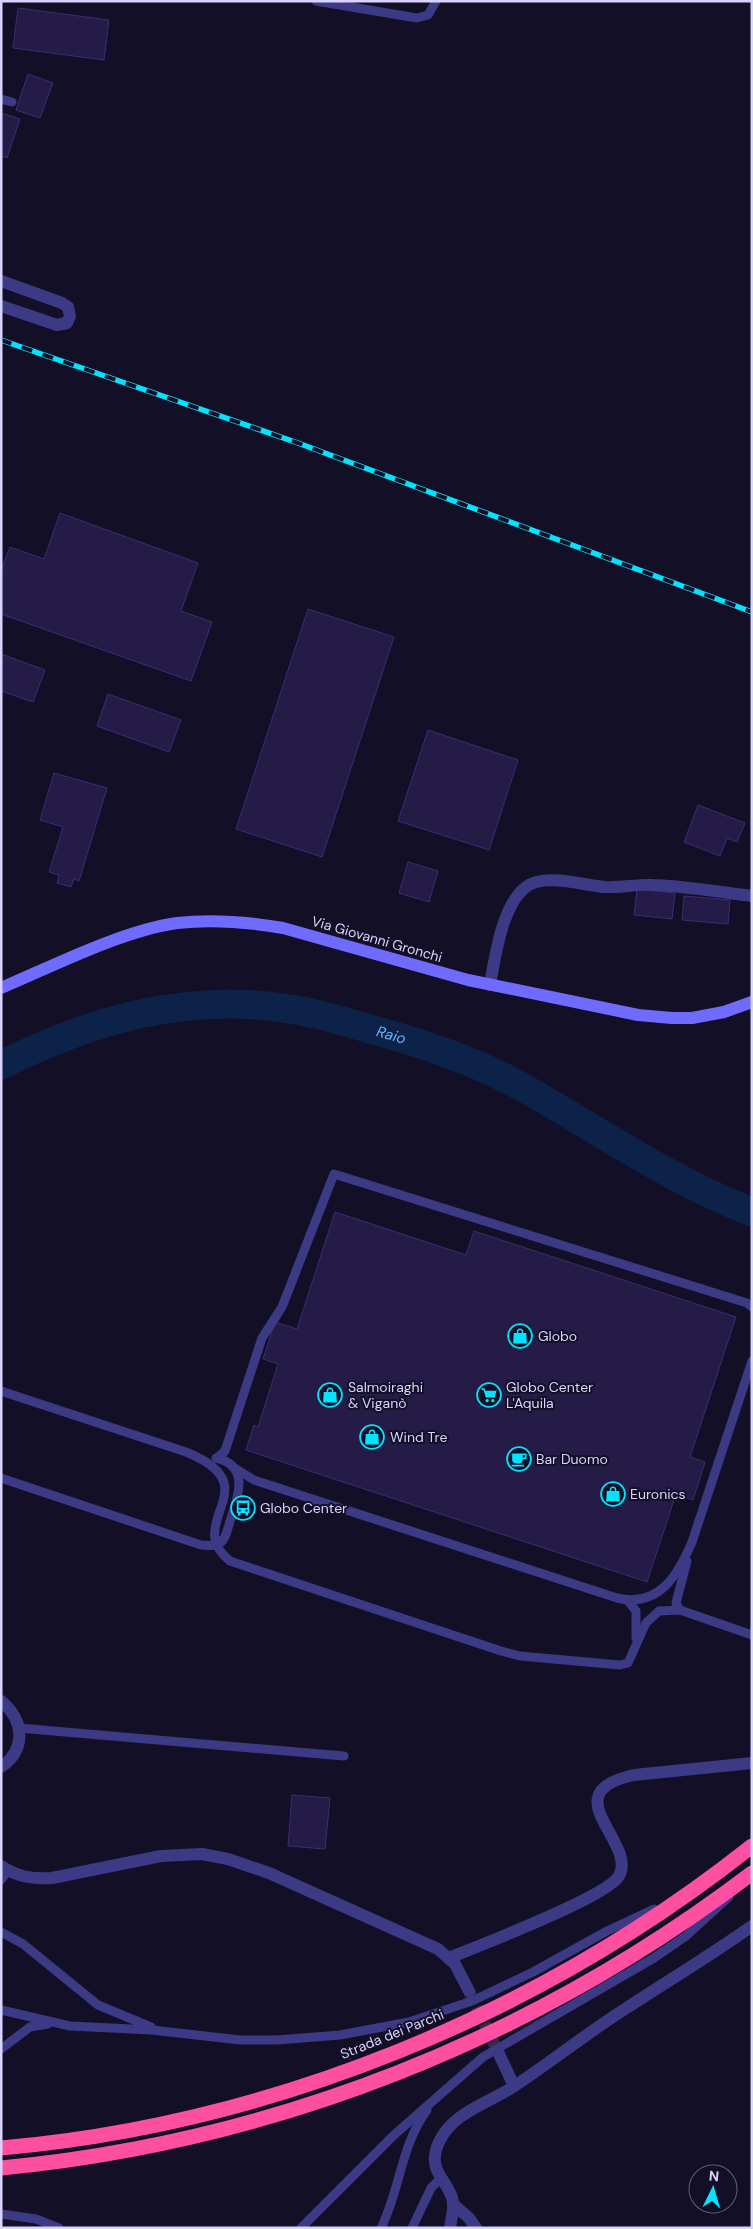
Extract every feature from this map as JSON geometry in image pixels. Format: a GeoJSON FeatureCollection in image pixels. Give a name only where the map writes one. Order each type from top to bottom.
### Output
{"type":"FeatureCollection","features":[{"type":"Feature","properties":{"kind":"highway","name":"Strada dei Parchi"},"geometry":{"type":"LineString","coordinates":[[1,2148],[72,2139],[187,2118],[262,2098],[354,2068],[410,2046],[516,1998],[575,1965],[690,1892],[752,1846]]}},
{"type":"Feature","properties":{"kind":"highway"},"geometry":{"type":"LineString","coordinates":[[1,2168],[93,2157],[207,2134],[320,2102],[419,2065],[482,2037],[576,1989],[678,1926],[752,1874]]}},
{"type":"Feature","properties":{"kind":"main road","name":"Via Giovanni Gronchi"},"geometry":{"type":"LineString","coordinates":[[1,988],[132,934],[176,924],[216,921],[261,924],[283,928],[490,985],[638,1015],[672,1018],[713,1015],[752,1002]]}},
{"type":"Feature","properties":{"kind":"street"},"geometry":{"type":"LineString","coordinates":[[1,282],[62,303],[68,307],[70,316],[67,323],[57,326],[1,306]]}},
{"type":"Feature","properties":{"kind":"street"},"geometry":{"type":"LineString","coordinates":[[490,985],[497,950],[507,917],[520,892],[534,882],[548,880],[614,887],[660,885],[752,896]]}},
{"type":"Feature","properties":{"kind":"street"},"geometry":{"type":"LineString","coordinates":[[1,1701],[13,1713],[19,1728],[16,1751],[1,1767]]}},
{"type":"Feature","properties":{"kind":"street"},"geometry":{"type":"LineString","coordinates":[[449,1958],[582,1901],[615,1882],[620,1874],[621,1855],[600,1814],[598,1806],[602,1791],[607,1784],[616,1779],[634,1775],[752,1762]]}},
{"type":"Feature","properties":{"kind":"street"},"geometry":{"type":"LineString","coordinates":[[4,1872],[22,1877],[52,1878],[161,1856],[202,1854],[228,1859],[269,1873],[425,1943],[449,1958],[463,1977],[469,1991]]}},
{"type":"Feature","properties":{"kind":"street"},"geometry":{"type":"LineString","coordinates":[[450,2228],[453,2204],[450,2194],[440,2179],[435,2159],[438,2144],[447,2127],[514,2086],[583,2037],[690,1969],[752,1926]]}},
{"type":"Feature","properties":{"kind":"street"},"geometry":{"type":"LineString","coordinates":[[499,2054],[514,2086]]}},
{"type":"Feature","properties":{"kind":"street"},"geometry":{"type":"LineString","coordinates":[[453,2204],[469,2218],[476,2228]]}},
{"type":"Feature","properties":{"kind":"lane"},"geometry":{"type":"LineString","coordinates":[[316,1],[417,18],[428,16],[436,1]]}},
{"type":"Feature","properties":{"kind":"lane"},"geometry":{"type":"LineString","coordinates":[[1,99],[12,102]]}},
{"type":"Feature","properties":{"kind":"lane"},"geometry":{"type":"LineString","coordinates":[[217,1458],[225,1451],[262,1338],[282,1308],[334,1174],[747,1303],[752,1308]]}},
{"type":"Feature","properties":{"kind":"lane"},"geometry":{"type":"LineString","coordinates":[[680,1610],[676,1603],[692,1542],[752,1361]]}},
{"type":"Feature","properties":{"kind":"lane"},"geometry":{"type":"LineString","coordinates":[[1,1390],[186,1452],[217,1458],[228,1462],[254,1480],[628,1601],[642,1599],[664,1588],[684,1560],[692,1542]]}},
{"type":"Feature","properties":{"kind":"lane"},"geometry":{"type":"LineString","coordinates":[[186,1452],[216,1468],[225,1484],[214,1533],[216,1545],[222,1555]]}},
{"type":"Feature","properties":{"kind":"lane"},"geometry":{"type":"LineString","coordinates":[[201,1545],[216,1545],[224,1538],[237,1502],[239,1482],[233,1466]]}},
{"type":"Feature","properties":{"kind":"lane"},"geometry":{"type":"LineString","coordinates":[[1,1478],[201,1545],[238,1565],[485,1647],[520,1656],[620,1665],[628,1663],[646,1623],[654,1613],[666,1610],[680,1610],[752,1634]]}},
{"type":"Feature","properties":{"kind":"lane"},"geometry":{"type":"LineString","coordinates":[[628,1601],[636,1612],[635,1648]]}},
{"type":"Feature","properties":{"kind":"lane"},"geometry":{"type":"LineString","coordinates":[[19,1728],[344,1756]]}},
{"type":"Feature","properties":{"kind":"lane"},"geometry":{"type":"LineString","coordinates":[[301,2228],[384,2144],[434,2099],[491,2052],[625,1976],[686,1936],[752,1874]]}},
{"type":"Feature","properties":{"kind":"lane"},"geometry":{"type":"LineString","coordinates":[[1,2049],[30,2027],[39,2024],[168,2032],[240,2040],[277,2040],[340,2035],[408,2022],[472,2001],[501,1989],[607,1932],[690,1892]]}},
{"type":"Feature","properties":{"kind":"lane"},"geometry":{"type":"LineString","coordinates":[[1,1932],[29,1949],[98,2005],[133,2021],[168,2032]]}},
{"type":"Feature","properties":{"kind":"lane"},"geometry":{"type":"LineString","coordinates":[[1,2010],[60,2024]]}},
{"type":"Feature","properties":{"kind":"lane"},"geometry":{"type":"LineString","coordinates":[[381,2228],[395,2193],[412,2133],[434,2099]]}},
{"type":"Feature","properties":{"kind":"lane"},"geometry":{"type":"LineString","coordinates":[[412,2228],[431,2188],[440,2179]]}},
{"type":"Feature","properties":{"kind":"lane"},"geometry":{"type":"LineString","coordinates":[[1,2214],[36,2219],[59,2228]]}},
{"type":"Feature","properties":{"kind":"building"},"geometry":{"type":"Polygon","coordinates":[[[18,8],[109,20],[104,60],[13,48],[18,8]]]}},
{"type":"Feature","properties":{"kind":"building"},"geometry":{"type":"Polygon","coordinates":[[[28,74],[53,83],[40,118],[16,110],[28,74]]]}},
{"type":"Feature","properties":{"kind":"building"},"geometry":{"type":"Polygon","coordinates":[[[1,113],[20,119],[7,158],[1,156],[1,113]]]}},
{"type":"Feature","properties":{"kind":"building"},"geometry":{"type":"Polygon","coordinates":[[[60,513],[198,563],[181,611],[212,622],[191,681],[1,614],[1,571],[10,547],[44,559],[60,513]]]}},
{"type":"Feature","properties":{"kind":"building"},"geometry":{"type":"Polygon","coordinates":[[[308,609],[394,637],[322,857],[236,829],[308,609]]]}},
{"type":"Feature","properties":{"kind":"building"},"geometry":{"type":"Polygon","coordinates":[[[1,654],[45,670],[33,702],[1,691],[1,654]]]}},
{"type":"Feature","properties":{"kind":"building"},"geometry":{"type":"Polygon","coordinates":[[[108,694],[181,720],[169,752],[97,726],[108,694]]]}},
{"type":"Feature","properties":{"kind":"building"},"geometry":{"type":"Polygon","coordinates":[[[428,730],[518,760],[489,850],[398,821],[428,730]]]}},
{"type":"Feature","properties":{"kind":"building"},"geometry":{"type":"Polygon","coordinates":[[[54,773],[107,788],[79,881],[74,879],[71,887],[57,883],[59,875],[49,872],[63,827],[40,820],[54,773]]]}},
{"type":"Feature","properties":{"kind":"building"},"geometry":{"type":"Polygon","coordinates":[[[698,805],[745,823],[737,842],[727,838],[720,856],[684,842],[698,805]]]}},
{"type":"Feature","properties":{"kind":"building"},"geometry":{"type":"Polygon","coordinates":[[[408,862],[438,871],[429,902],[399,893],[408,862]]]}},
{"type":"Feature","properties":{"kind":"building"},"geometry":{"type":"Polygon","coordinates":[[[637,889],[675,893],[672,919],[634,915],[637,889]]]}},
{"type":"Feature","properties":{"kind":"building"},"geometry":{"type":"Polygon","coordinates":[[[684,896],[730,900],[728,924],[682,920],[684,896]]]}},
{"type":"Feature","properties":{"kind":"building","name":"Globo Center L'Aquila"},"geometry":{"type":"Polygon","coordinates":[[[335,1212],[466,1255],[474,1231],[736,1317],[690,1457],[705,1462],[693,1500],[676,1494],[647,1582],[246,1450],[254,1425],[258,1427],[278,1364],[263,1359],[275,1322],[297,1329],[335,1212]]]}},
{"type":"Feature","properties":{"kind":"building"},"geometry":{"type":"Polygon","coordinates":[[[292,1795],[330,1798],[325,1849],[288,1846],[292,1795]]]}},
{"type":"Feature","properties":{"kind":"waterway","name":"Raio"},"geometry":{"type":"LineString","coordinates":[[1,1065],[69,1035],[138,1014],[209,1004],[246,1004],[307,1012],[415,1042],[489,1070],[524,1088],[664,1170],[752,1212]]}},
{"type":"Feature","properties":{"kind":"tunnel"},"geometry":{"type":"LineString","coordinates":[[469,1991],[499,2054]]}},
{"type":"Feature","properties":{"kind":"railway"},"geometry":{"type":"LineString","coordinates":[[1,340],[298,443],[752,612]]}},
{"type":"Feature","properties":{"kind":"place","name":"Globo"},"geometry":{"type":"Point","coordinates":[520,1336]}},
{"type":"Feature","properties":{"kind":"place","name":"Salmoiraghi & Viganò"},"geometry":{"type":"Point","coordinates":[330,1395]}},
{"type":"Feature","properties":{"kind":"place","name":"Globo Center L'Aquila"},"geometry":{"type":"Point","coordinates":[489,1395]}},
{"type":"Feature","properties":{"kind":"place","name":"Wind Tre"},"geometry":{"type":"Point","coordinates":[372,1437]}},
{"type":"Feature","properties":{"kind":"place","name":"Bar Duomo"},"geometry":{"type":"Point","coordinates":[519,1459]}},
{"type":"Feature","properties":{"kind":"place","name":"Euronics"},"geometry":{"type":"Point","coordinates":[613,1494]}},
{"type":"Feature","properties":{"kind":"place","name":"Globo Center"},"geometry":{"type":"Point","coordinates":[243,1508]}}]}
